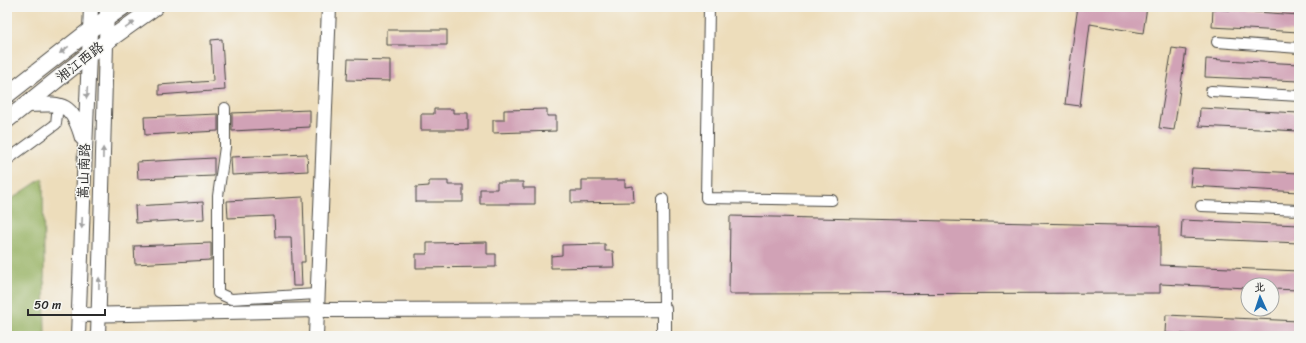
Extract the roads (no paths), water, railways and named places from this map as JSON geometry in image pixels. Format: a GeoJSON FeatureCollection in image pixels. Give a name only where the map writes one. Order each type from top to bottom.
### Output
{"type":"FeatureCollection","features":[{"type":"Feature","properties":{"kind":"main road","name":"湘江西路"},"geometry":{"type":"LineString","coordinates":[[7,95],[90,30],[107,12],[122,7]]}},
{"type":"Feature","properties":{"kind":"main road","name":"湘江西路"},"geometry":{"type":"LineString","coordinates":[[7,120],[89,54],[156,7]]}},
{"type":"Feature","properties":{"kind":"street","name":"嵩山南路"},"geometry":{"type":"LineString","coordinates":[[78,336],[91,7]]}},
{"type":"Feature","properties":{"kind":"street"},"geometry":{"type":"LineString","coordinates":[[316,336],[329,7]]}},
{"type":"Feature","properties":{"kind":"street"},"geometry":{"type":"LineString","coordinates":[[709,7],[706,198],[832,200]]}},
{"type":"Feature","properties":{"kind":"street","name":"嵩山南路"},"geometry":{"type":"LineString","coordinates":[[98,336],[107,12]]}},
{"type":"Feature","properties":{"kind":"street"},"geometry":{"type":"LineString","coordinates":[[1217,42],[1299,48]]}},
{"type":"Feature","properties":{"kind":"street"},"geometry":{"type":"LineString","coordinates":[[1211,91],[1299,96]]}},
{"type":"Feature","properties":{"kind":"street"},"geometry":{"type":"LineString","coordinates":[[26,105],[58,104],[68,109],[75,119],[85,150]]}},
{"type":"Feature","properties":{"kind":"street"},"geometry":{"type":"LineString","coordinates":[[7,160],[56,124],[58,104]]}},
{"type":"Feature","properties":{"kind":"street"},"geometry":{"type":"LineString","coordinates":[[225,108],[225,147],[218,196],[218,293],[231,298],[317,294]]}},
{"type":"Feature","properties":{"kind":"street"},"geometry":{"type":"LineString","coordinates":[[662,199],[664,336]]}},
{"type":"Feature","properties":{"kind":"street"},"geometry":{"type":"LineString","coordinates":[[1201,206],[1299,210]]}},
{"type":"Feature","properties":{"kind":"street"},"geometry":{"type":"LineString","coordinates":[[79,315],[317,310],[664,309]]}}]}
